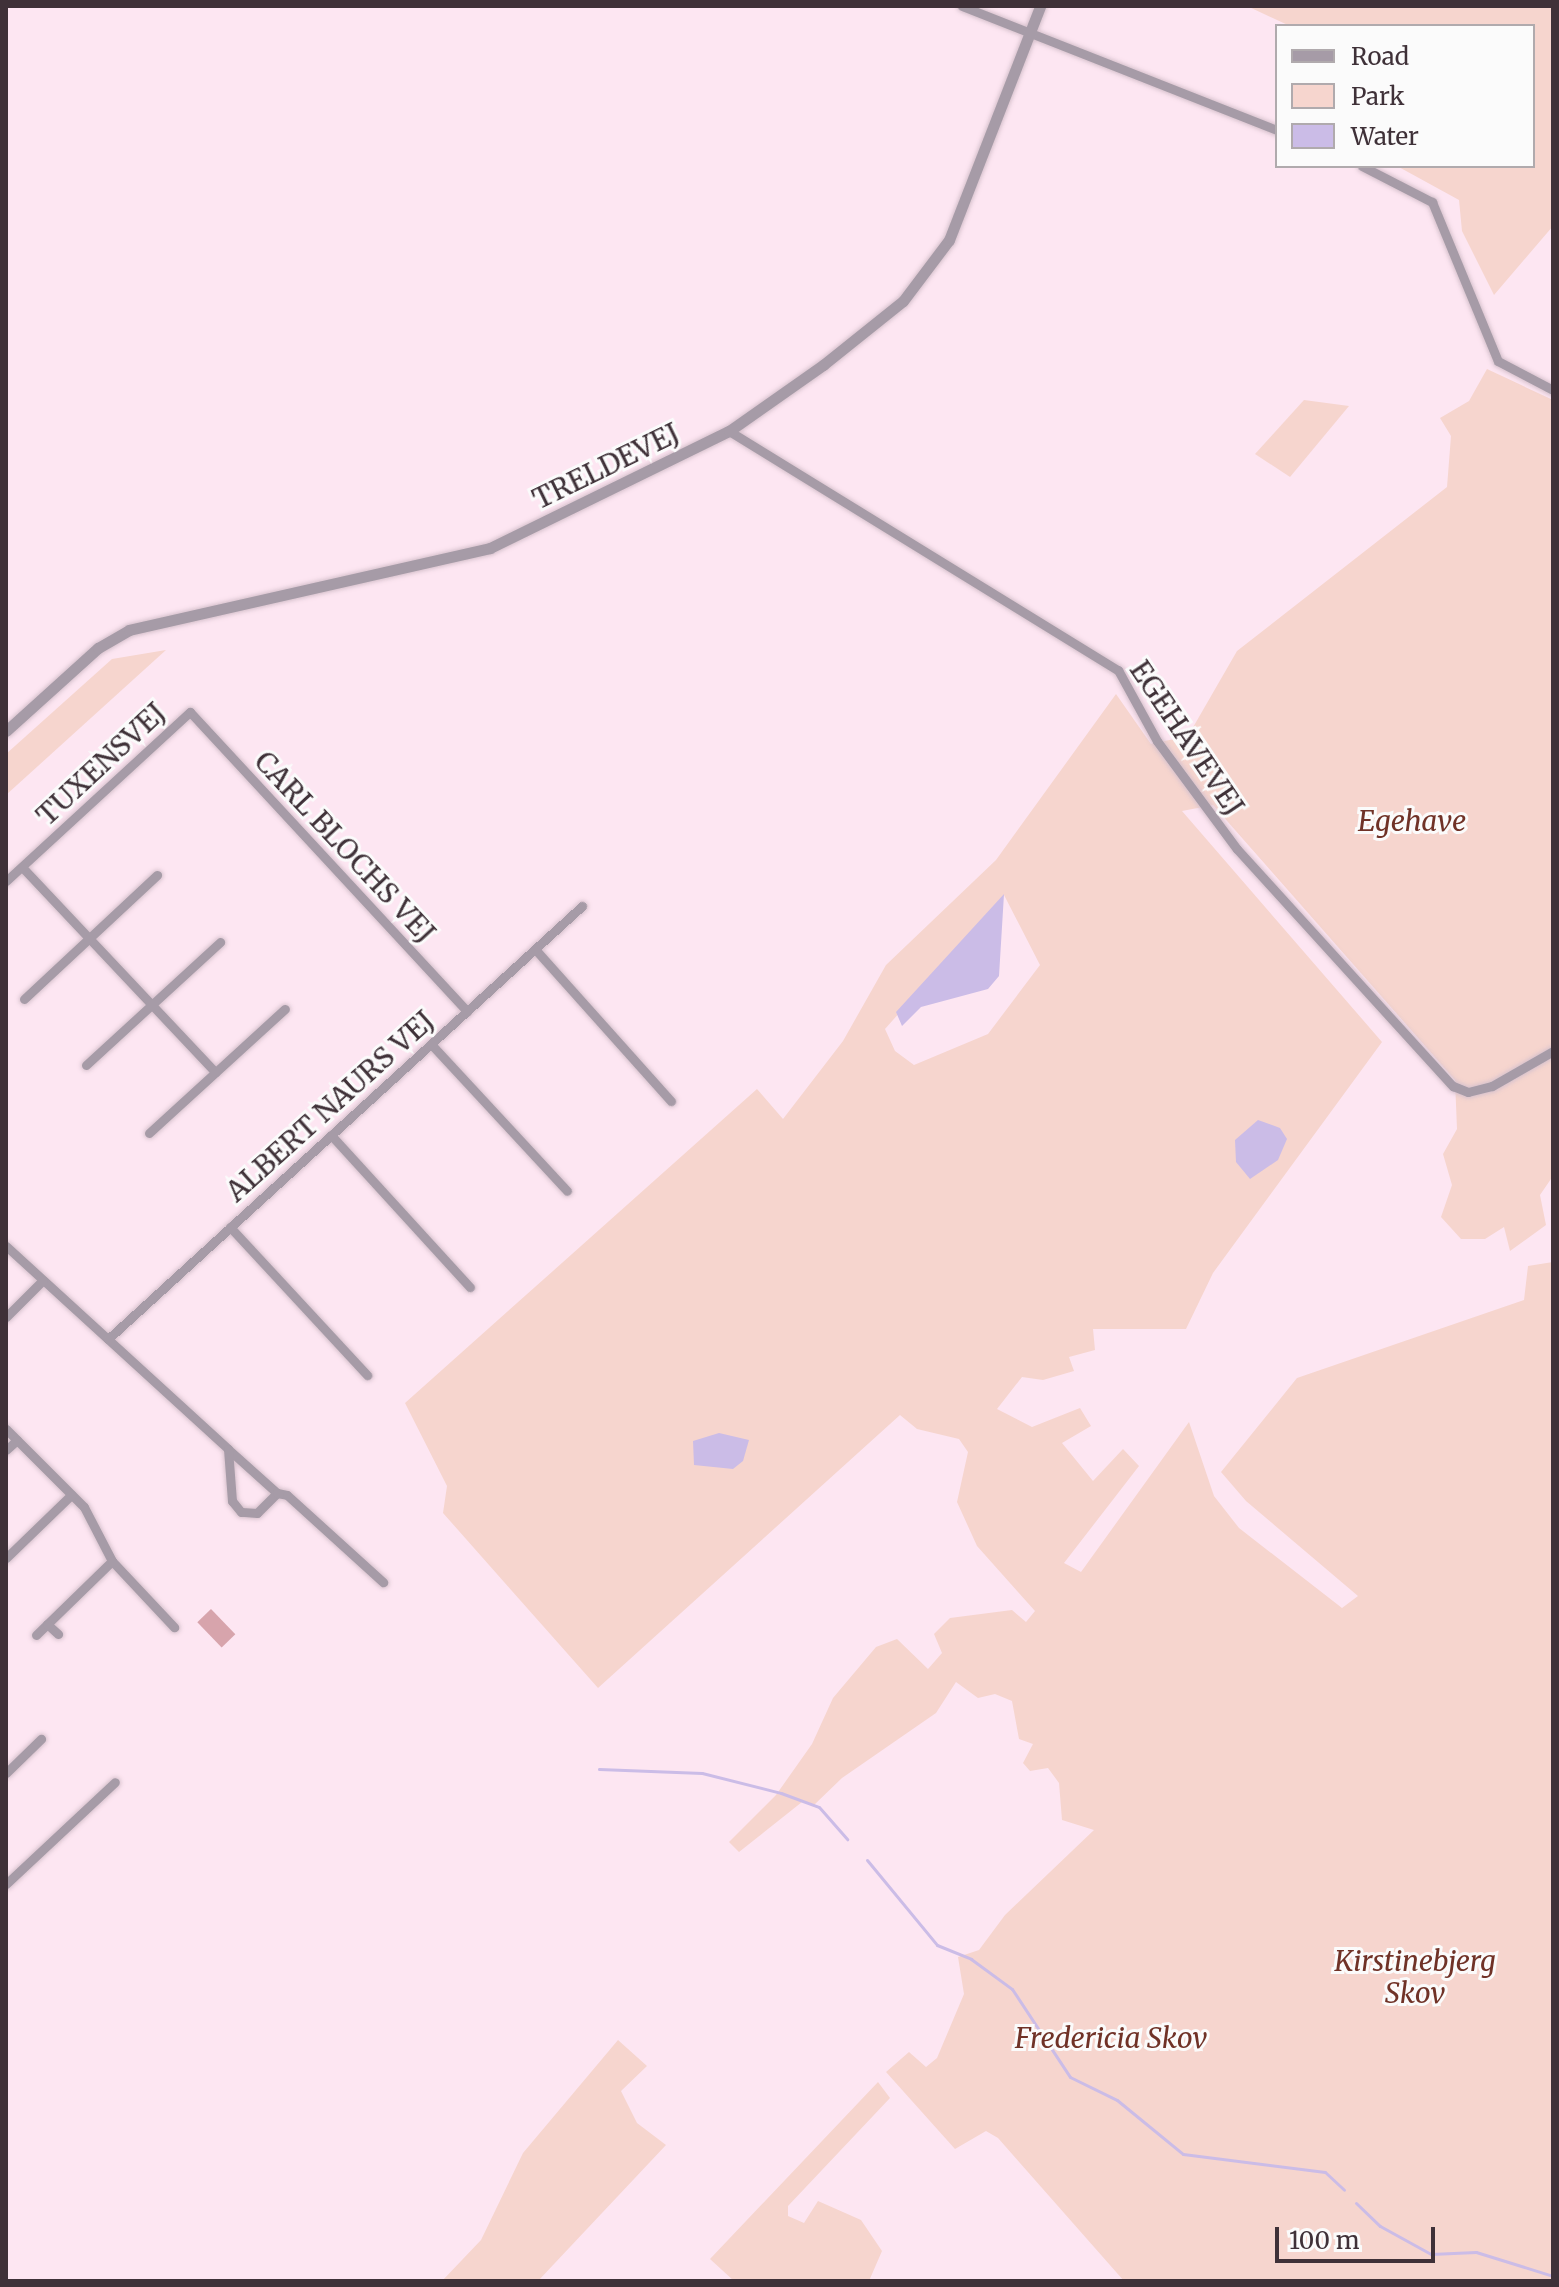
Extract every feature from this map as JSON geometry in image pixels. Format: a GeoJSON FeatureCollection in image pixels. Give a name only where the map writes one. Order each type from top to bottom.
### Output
{"type":"FeatureCollection","features":[{"type":"Feature","properties":{"kind":"street"},"geometry":{"type":"LineString","coordinates":[[962,6],[1275,129]]}},
{"type":"Feature","properties":{"kind":"street","name":"TRELDEVEJ"},"geometry":{"type":"LineString","coordinates":[[6,731],[98,648],[129,630],[450,561],[522,534],[729,431],[880,321],[928,273],[949,240],[1040,6]]}},
{"type":"Feature","properties":{"kind":"street"},"geometry":{"type":"LineString","coordinates":[[1366,168],[1432,202],[1498,361],[1553,390]]}},
{"type":"Feature","properties":{"kind":"street","name":"EGEHAVEVEJ"},"geometry":{"type":"LineString","coordinates":[[729,431],[1118,670],[1157,741],[1237,849],[1453,1086],[1468,1092],[1492,1086],[1553,1051]]}},
{"type":"Feature","properties":{"kind":"street","name":"TUXENSVEJ"},"geometry":{"type":"LineString","coordinates":[[6,881],[190,712]]}},
{"type":"Feature","properties":{"kind":"street","name":"CARL BLOCHS VEJ"},"geometry":{"type":"LineString","coordinates":[[190,712],[467,1011]]}},
{"type":"Feature","properties":{"kind":"street"},"geometry":{"type":"LineString","coordinates":[[22,867],[215,1072]]}},
{"type":"Feature","properties":{"kind":"street"},"geometry":{"type":"LineString","coordinates":[[24,999],[157,875]]}},
{"type":"Feature","properties":{"kind":"street","name":"ALBERT NAURS VEJ"},"geometry":{"type":"LineString","coordinates":[[108,1339],[582,906]]}},
{"type":"Feature","properties":{"kind":"street"},"geometry":{"type":"LineString","coordinates":[[86,1065],[220,942]]}},
{"type":"Feature","properties":{"kind":"street"},"geometry":{"type":"LineString","coordinates":[[535,949],[671,1101]]}},
{"type":"Feature","properties":{"kind":"street"},"geometry":{"type":"LineString","coordinates":[[149,1133],[285,1009]]}},
{"type":"Feature","properties":{"kind":"street"},"geometry":{"type":"LineString","coordinates":[[431,1044],[567,1191]]}},
{"type":"Feature","properties":{"kind":"street"},"geometry":{"type":"LineString","coordinates":[[331,1135],[470,1287]]}},
{"type":"Feature","properties":{"kind":"street"},"geometry":{"type":"LineString","coordinates":[[230,1227],[367,1375]]}},
{"type":"Feature","properties":{"kind":"street"},"geometry":{"type":"LineString","coordinates":[[6,1246],[277,1493],[287,1495],[383,1582]]}},
{"type":"Feature","properties":{"kind":"street"},"geometry":{"type":"LineString","coordinates":[[6,1317],[43,1280]]}},
{"type":"Feature","properties":{"kind":"street"},"geometry":{"type":"LineString","coordinates":[[6,1429],[71,1495],[112,1561],[174,1627]]}},
{"type":"Feature","properties":{"kind":"street"},"geometry":{"type":"LineString","coordinates":[[6,1450],[17,1440]]}},
{"type":"Feature","properties":{"kind":"street"},"geometry":{"type":"LineString","coordinates":[[228,1449],[236,1508],[257,1513],[277,1493]]}},
{"type":"Feature","properties":{"kind":"street"},"geometry":{"type":"LineString","coordinates":[[6,1558],[71,1495]]}},
{"type":"Feature","properties":{"kind":"street"},"geometry":{"type":"LineString","coordinates":[[36,1635],[112,1561]]}},
{"type":"Feature","properties":{"kind":"street"},"geometry":{"type":"LineString","coordinates":[[47,1624],[58,1634]]}},
{"type":"Feature","properties":{"kind":"street"},"geometry":{"type":"LineString","coordinates":[[6,1773],[41,1739]]}},
{"type":"Feature","properties":{"kind":"street"},"geometry":{"type":"LineString","coordinates":[[8,1878],[115,1782]]}},
{"type":"Feature","properties":{"kind":"green space"},"geometry":{"type":"Polygon","coordinates":[[[1247,6],[1553,6],[1553,226],[1494,295],[1462,231],[1459,200],[1401,168],[1535,168],[1535,24],[1286,24],[1247,6]]]}},
{"type":"Feature","properties":{"kind":"green space"},"geometry":{"type":"Polygon","coordinates":[[[1487,369],[1553,400],[1553,1176],[1540,1195],[1546,1225],[1510,1251],[1504,1227],[1485,1239],[1461,1239],[1441,1217],[1452,1185],[1443,1154],[1457,1129],[1455,1080],[1213,805],[1182,811],[1382,1042],[1213,1273],[1186,1329],[1093,1329],[1095,1350],[1069,1357],[1074,1371],[1043,1380],[1022,1377],[997,1409],[1032,1427],[1080,1408],[1091,1426],[1062,1443],[1093,1481],[1123,1449],[1139,1466],[1064,1563],[1081,1572],[1189,1422],[1214,1496],[1239,1528],[1342,1608],[1358,1596],[1246,1501],[1221,1472],[1297,1378],[1524,1300],[1528,1266],[1553,1262],[1553,2281],[1124,2281],[998,2138],[986,2131],[955,2149],[886,2072],[909,2052],[926,2067],[937,2058],[964,1994],[958,1957],[979,1950],[1005,1915],[1094,1830],[1062,1820],[1059,1783],[1048,1768],[1030,1771],[1023,1763],[1033,1744],[1019,1739],[1012,1701],[995,1694],[978,1698],[956,1682],[936,1713],[842,1778],[814,1805],[802,1802],[739,1852],[729,1842],[776,1795],[812,1744],[833,1698],[876,1647],[897,1639],[928,1669],[942,1653],[934,1634],[950,1618],[1012,1610],[1026,1622],[1035,1611],[977,1546],[957,1502],[968,1452],[959,1439],[917,1429],[900,1415],[598,1688],[443,1513],[447,1486],[405,1403],[757,1089],[783,1119],[843,1041],[886,965],[996,860],[1116,694],[1151,744],[1188,736],[1237,651],[1447,487],[1451,436],[1440,418],[1469,401],[1487,369]],[[1004,895],[885,1029],[895,1051],[914,1065],[988,1034],[1040,965],[1004,895]]]}},
{"type":"Feature","properties":{"kind":"green space"},"geometry":{"type":"Polygon","coordinates":[[[1304,400],[1349,406],[1290,477],[1255,454],[1304,400]]]}},
{"type":"Feature","properties":{"kind":"green space"},"geometry":{"type":"Polygon","coordinates":[[[166,650],[6,795],[6,754],[112,659],[166,650]]]}},
{"type":"Feature","properties":{"kind":"green space"},"geometry":{"type":"Polygon","coordinates":[[[618,2040],[647,2066],[621,2091],[637,2123],[666,2145],[538,2281],[442,2281],[481,2240],[523,2153],[618,2040]]]}},
{"type":"Feature","properties":{"kind":"green space"},"geometry":{"type":"Polygon","coordinates":[[[878,2082],[890,2098],[788,2206],[788,2216],[804,2223],[818,2201],[861,2220],[882,2251],[869,2281],[734,2281],[710,2259],[878,2082]]]}},
{"type":"Feature","properties":{"kind":"water"},"geometry":{"type":"Polygon","coordinates":[[[1004,894],[999,976],[988,989],[921,1007],[902,1026],[896,1012],[1004,894]]]}},
{"type":"Feature","properties":{"kind":"water"},"geometry":{"type":"Polygon","coordinates":[[[1258,1120],[1280,1128],[1287,1139],[1278,1160],[1250,1179],[1236,1162],[1235,1140],[1258,1120]]]}},
{"type":"Feature","properties":{"kind":"water"},"geometry":{"type":"Polygon","coordinates":[[[719,1433],[749,1440],[743,1461],[733,1469],[694,1465],[693,1441],[719,1433]]]}},
{"type":"Feature","properties":{"kind":"building"},"geometry":{"type":"Polygon","coordinates":[[[211,1609],[235,1634],[222,1647],[197,1622],[211,1609]]]}},
{"type":"Feature","properties":{"kind":"waterway"},"geometry":{"type":"LineString","coordinates":[[599,1769],[702,1773],[781,1793],[819,1807],[847,1839]]}},
{"type":"Feature","properties":{"kind":"waterway"},"geometry":{"type":"LineString","coordinates":[[867,1860],[937,1945],[971,1959],[1012,1989],[1070,2077],[1117,2100],[1183,2154],[1325,2172],[1344,2190]]}},
{"type":"Feature","properties":{"kind":"waterway"},"geometry":{"type":"LineString","coordinates":[[1356,2203],[1380,2226],[1431,2254],[1476,2252],[1553,2276]]}},
{"type":"Feature","properties":{"kind":"park label","name":"Egehave"},"geometry":{"type":"Point","coordinates":[1412,821]}},
{"type":"Feature","properties":{"kind":"park label","name":"Kirstinebjerg Skov"},"geometry":{"type":"Point","coordinates":[1415,1977]}},
{"type":"Feature","properties":{"kind":"park label","name":"Fredericia Skov"},"geometry":{"type":"Point","coordinates":[1111,2038]}}]}
